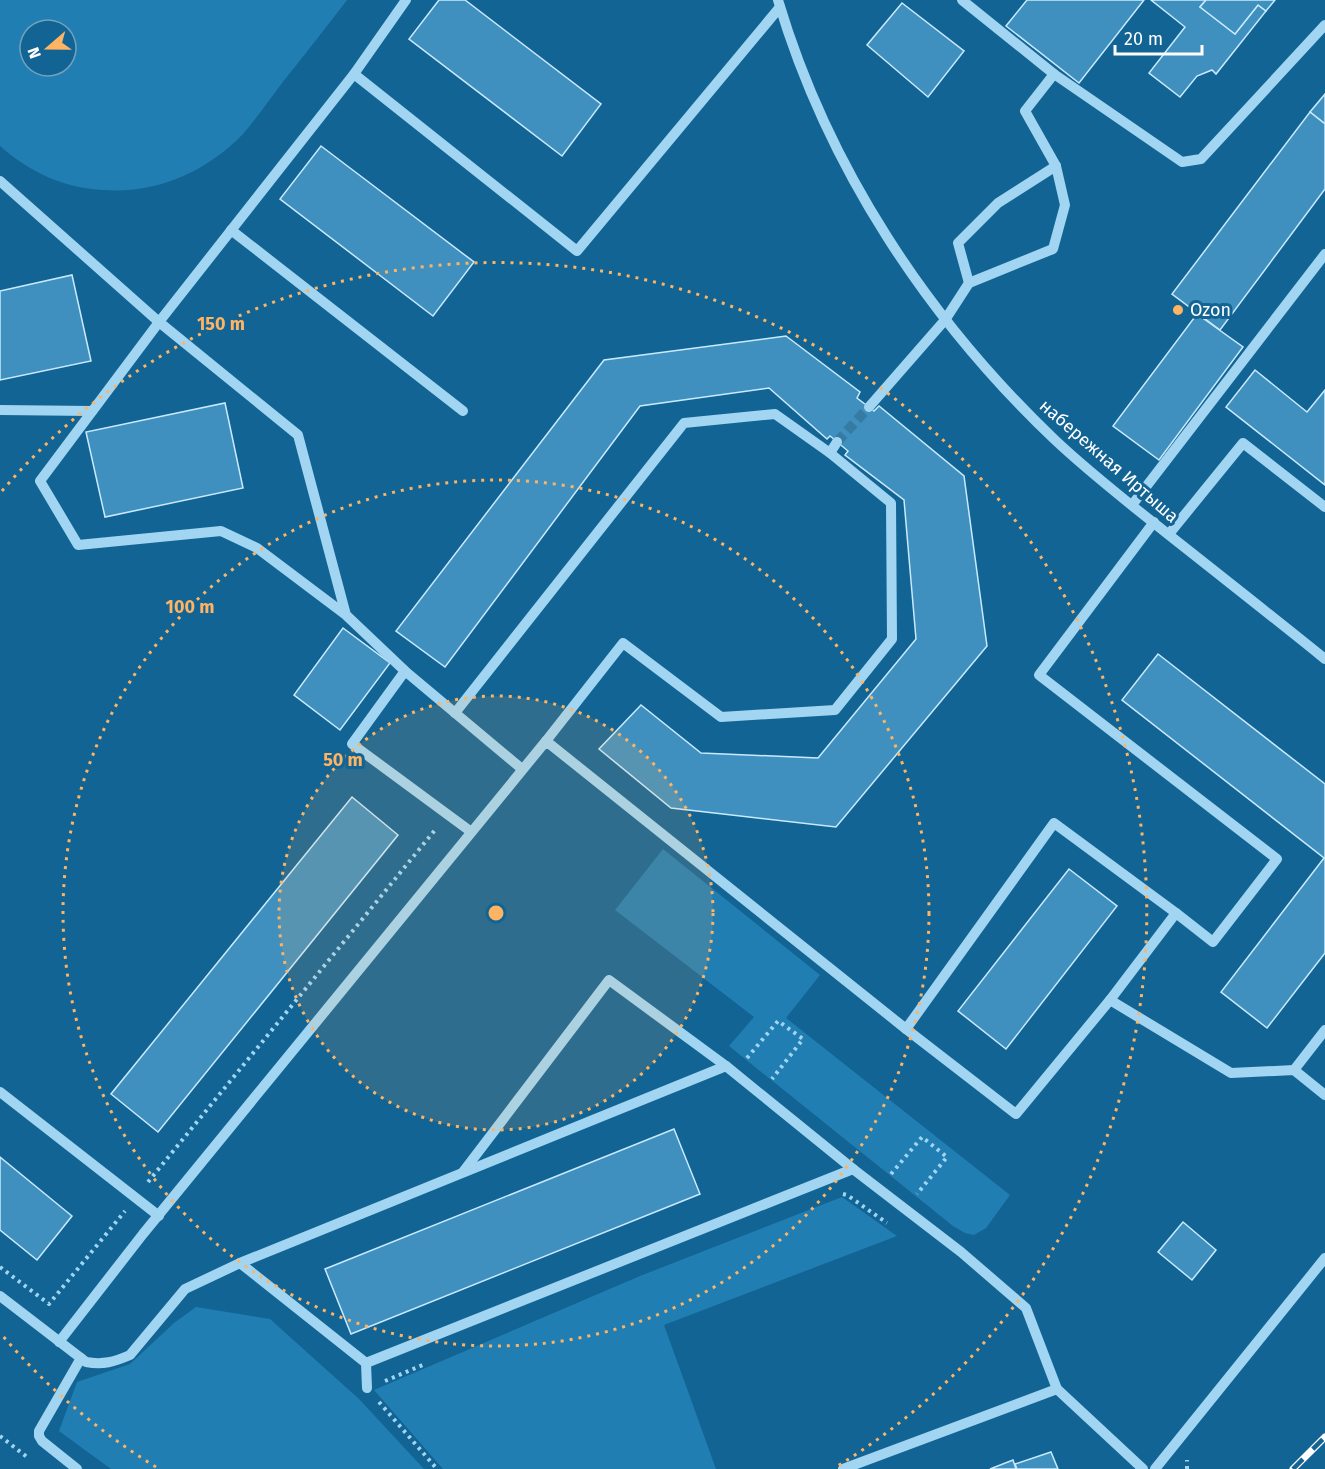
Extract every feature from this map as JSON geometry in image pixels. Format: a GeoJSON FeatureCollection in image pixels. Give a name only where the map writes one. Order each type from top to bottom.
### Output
{"type":"FeatureCollection","features":[{"type":"Feature","properties":{"kind":"street"},"geometry":{"type":"LineString","coordinates":[[406,0],[354,74],[159,322],[40,481],[78,545],[221,531],[257,548],[346,615],[405,671],[522,769]]}},
{"type":"Feature","properties":{"kind":"street"},"geometry":{"type":"LineString","coordinates":[[962,0],[1054,74],[1182,162],[1201,159],[1325,25]]}},
{"type":"Feature","properties":{"kind":"street"},"geometry":{"type":"LineString","coordinates":[[354,74],[578,251],[779,3]]}},
{"type":"Feature","properties":{"kind":"street","name":"набережная Иртыша"},"geometry":{"type":"LineString","coordinates":[[779,3],[811,90],[849,171],[870,210],[945,320],[1032,418],[1081,463],[1325,659]]}},
{"type":"Feature","properties":{"kind":"street"},"geometry":{"type":"LineString","coordinates":[[869,407],[945,320],[969,283],[1053,249],[1065,205],[1056,166],[1025,111],[1054,74]]}},
{"type":"Feature","properties":{"kind":"street"},"geometry":{"type":"LineString","coordinates":[[969,283],[958,243],[998,203],[1056,166]]}},
{"type":"Feature","properties":{"kind":"street"},"geometry":{"type":"LineString","coordinates":[[0,181],[159,322],[298,435],[346,615]]}},
{"type":"Feature","properties":{"kind":"street"},"geometry":{"type":"LineString","coordinates":[[231,230],[463,411]]}},
{"type":"Feature","properties":{"kind":"street"},"geometry":{"type":"LineString","coordinates":[[1132,505],[1325,254]]}},
{"type":"Feature","properties":{"kind":"street"},"geometry":{"type":"LineString","coordinates":[[0,410],[92,411]]}},
{"type":"Feature","properties":{"kind":"street"},"geometry":{"type":"LineString","coordinates":[[59,1342],[143,1234],[470,831],[546,741],[623,643],[721,717],[835,710],[892,639],[891,503],[830,453],[776,414],[684,423],[455,713]]}},
{"type":"Feature","properties":{"kind":"street"},"geometry":{"type":"LineString","coordinates":[[830,453],[837,442]]}},
{"type":"Feature","properties":{"kind":"street"},"geometry":{"type":"LineString","coordinates":[[1169,534],[1243,443],[1325,507]]}},
{"type":"Feature","properties":{"kind":"street"},"geometry":{"type":"LineString","coordinates":[[906,1029],[1054,823],[1213,942],[1276,859],[1039,675],[1154,522]]}},
{"type":"Feature","properties":{"kind":"street"},"geometry":{"type":"LineString","coordinates":[[405,671],[352,744],[470,831]]}},
{"type":"Feature","properties":{"kind":"street"},"geometry":{"type":"LineString","coordinates":[[546,741],[1016,1114],[1110,1000],[1176,913]]}},
{"type":"Feature","properties":{"kind":"street"},"geometry":{"type":"LineString","coordinates":[[463,1172],[609,980],[730,1070],[961,1252],[1026,1308],[1057,1389],[1143,1469]]}},
{"type":"Feature","properties":{"kind":"street"},"geometry":{"type":"LineString","coordinates":[[1110,1000],[1231,1072],[1294,1070],[1325,1095]]}},
{"type":"Feature","properties":{"kind":"street"},"geometry":{"type":"LineString","coordinates":[[1294,1070],[1325,1030]]}},
{"type":"Feature","properties":{"kind":"street"},"geometry":{"type":"LineString","coordinates":[[0,1296],[86,1362],[97,1364],[117,1361],[129,1354],[185,1289],[240,1263],[463,1172],[730,1070]]}},
{"type":"Feature","properties":{"kind":"street"},"geometry":{"type":"LineString","coordinates":[[0,1092],[159,1216]]}},
{"type":"Feature","properties":{"kind":"street"},"geometry":{"type":"LineString","coordinates":[[366,1363],[853,1169]]}},
{"type":"Feature","properties":{"kind":"street"},"geometry":{"type":"LineString","coordinates":[[1155,1469],[1325,1258]]}},
{"type":"Feature","properties":{"kind":"street"},"geometry":{"type":"LineString","coordinates":[[240,1263],[366,1363],[367,1388]]}},
{"type":"Feature","properties":{"kind":"street"},"geometry":{"type":"LineString","coordinates":[[77,1469],[42,1442],[39,1431],[81,1358]]}},
{"type":"Feature","properties":{"kind":"street"},"geometry":{"type":"LineString","coordinates":[[843,1469],[1057,1389]]}},
{"type":"Feature","properties":{"kind":"path"},"geometry":{"type":"LineString","coordinates":[[0,1267],[49,1305],[447,815]]}},
{"type":"Feature","properties":{"kind":"path"},"geometry":{"type":"LineString","coordinates":[[730,1070],[778,1021],[803,1039],[760,1094]]}},
{"type":"Feature","properties":{"kind":"path"},"geometry":{"type":"LineString","coordinates":[[879,1188],[922,1137],[947,1157],[905,1209]]}},
{"type":"Feature","properties":{"kind":"path"},"geometry":{"type":"LineString","coordinates":[[839,1194],[847,1195],[895,1229]]}},
{"type":"Feature","properties":{"kind":"path"},"geometry":{"type":"LineString","coordinates":[[433,1360],[367,1388],[437,1469]]}},
{"type":"Feature","properties":{"kind":"path"},"geometry":{"type":"LineString","coordinates":[[0,1436],[33,1462]]}},
{"type":"Feature","properties":{"kind":"shaded area"},"geometry":{"type":"Polygon","coordinates":[[[0,0],[347,0],[243,134],[213,159],[179,178],[142,188],[89,189],[48,177],[0,146],[0,0]]]}},
{"type":"Feature","properties":{"kind":"shaded area"},"geometry":{"type":"Polygon","coordinates":[[[663,849],[820,975],[786,1018],[1010,1195],[986,1228],[974,1235],[953,1226],[729,1046],[754,1017],[615,910],[663,849]]]}},
{"type":"Feature","properties":{"kind":"shaded area"},"geometry":{"type":"Polygon","coordinates":[[[842,1197],[897,1236],[664,1325],[716,1469],[443,1469],[374,1390],[640,1276],[842,1197]]]}},
{"type":"Feature","properties":{"kind":"shaded area"},"geometry":{"type":"Polygon","coordinates":[[[196,1307],[270,1319],[359,1399],[424,1469],[111,1469],[59,1431],[77,1382],[130,1364],[174,1323],[196,1307]]]}},
{"type":"Feature","properties":{"kind":"building"},"geometry":{"type":"Polygon","coordinates":[[[439,0],[465,0],[601,104],[562,156],[409,39],[439,0]]]}},
{"type":"Feature","properties":{"kind":"building"},"geometry":{"type":"Polygon","coordinates":[[[1027,0],[1144,0],[1079,83],[1006,26],[1027,0]]]}},
{"type":"Feature","properties":{"kind":"building"},"geometry":{"type":"Polygon","coordinates":[[[1151,0],[1206,0],[1200,7],[1235,34],[1258,5],[1266,11],[1216,74],[1212,70],[1197,76],[1180,97],[1149,73],[1185,27],[1151,0]]]}},
{"type":"Feature","properties":{"kind":"building"},"geometry":{"type":"Polygon","coordinates":[[[1206,0],[1275,0],[1266,11],[1258,5],[1235,34],[1200,7],[1206,0]]]}},
{"type":"Feature","properties":{"kind":"building"},"geometry":{"type":"Polygon","coordinates":[[[902,3],[964,51],[928,97],[867,45],[902,3]]]}},
{"type":"Feature","properties":{"kind":"building"},"geometry":{"type":"Polygon","coordinates":[[[1325,94],[1325,124],[1310,112],[1325,94]]]}},
{"type":"Feature","properties":{"kind":"building"},"geometry":{"type":"Polygon","coordinates":[[[1310,112],[1325,124],[1325,189],[1220,330],[1172,294],[1310,112]]]}},
{"type":"Feature","properties":{"kind":"building"},"geometry":{"type":"Polygon","coordinates":[[[321,146],[474,262],[433,316],[280,199],[321,146]]]}},
{"type":"Feature","properties":{"kind":"building"},"geometry":{"type":"Polygon","coordinates":[[[72,275],[91,361],[0,380],[0,291],[72,275]]]}},
{"type":"Feature","properties":{"kind":"building"},"geometry":{"type":"Polygon","coordinates":[[[1197,314],[1243,347],[1159,460],[1113,426],[1197,314]]]}},
{"type":"Feature","properties":{"kind":"building"},"geometry":{"type":"Polygon","coordinates":[[[786,336],[860,392],[857,398],[874,411],[879,406],[964,476],[987,646],[836,827],[671,808],[599,749],[641,705],[701,753],[818,758],[916,639],[904,500],[845,455],[848,451],[830,436],[827,439],[769,388],[640,406],[445,667],[396,631],[604,360],[786,336]]]}},
{"type":"Feature","properties":{"kind":"building"},"geometry":{"type":"Polygon","coordinates":[[[1255,370],[1307,412],[1325,390],[1325,485],[1226,407],[1255,370]]]}},
{"type":"Feature","properties":{"kind":"building"},"geometry":{"type":"Polygon","coordinates":[[[225,403],[243,488],[105,517],[86,432],[225,403]]]}},
{"type":"Feature","properties":{"kind":"building"},"geometry":{"type":"Polygon","coordinates":[[[343,628],[390,663],[340,730],[294,695],[343,628]]]}},
{"type":"Feature","properties":{"kind":"building"},"geometry":{"type":"Polygon","coordinates":[[[1158,654],[1325,784],[1325,953],[1267,1028],[1221,992],[1324,858],[1122,700],[1158,654]]]}},
{"type":"Feature","properties":{"kind":"building"},"geometry":{"type":"Polygon","coordinates":[[[352,797],[398,835],[158,1132],[111,1094],[352,797]]]}},
{"type":"Feature","properties":{"kind":"building"},"geometry":{"type":"Polygon","coordinates":[[[1069,869],[1117,906],[1006,1049],[958,1011],[1069,869]]]}},
{"type":"Feature","properties":{"kind":"building"},"geometry":{"type":"Polygon","coordinates":[[[674,1129],[700,1194],[351,1334],[325,1269],[674,1129]]]}},
{"type":"Feature","properties":{"kind":"building"},"geometry":{"type":"Polygon","coordinates":[[[0,1157],[72,1216],[37,1260],[0,1230],[0,1157]]]}},
{"type":"Feature","properties":{"kind":"building"},"geometry":{"type":"Polygon","coordinates":[[[1183,1222],[1216,1250],[1192,1280],[1158,1252],[1183,1222]]]}},
{"type":"Feature","properties":{"kind":"building"},"geometry":{"type":"Polygon","coordinates":[[[1051,1452],[1058,1469],[1017,1469],[1015,1464],[1051,1452]]]}},
{"type":"Feature","properties":{"kind":"building"},"geometry":{"type":"Polygon","coordinates":[[[1013,1460],[1016,1469],[990,1469],[1013,1460]]]}},
{"type":"Feature","properties":{"kind":"tunnel"},"geometry":{"type":"LineString","coordinates":[[837,442],[869,407]]}},
{"type":"Feature","properties":{"kind":"railway"},"geometry":{"type":"LineString","coordinates":[[1293,1469],[1325,1437]]}},
{"type":"Feature","properties":{"kind":"place","name":"Ozon"},"geometry":{"type":"Point","coordinates":[1178,310]}}]}
